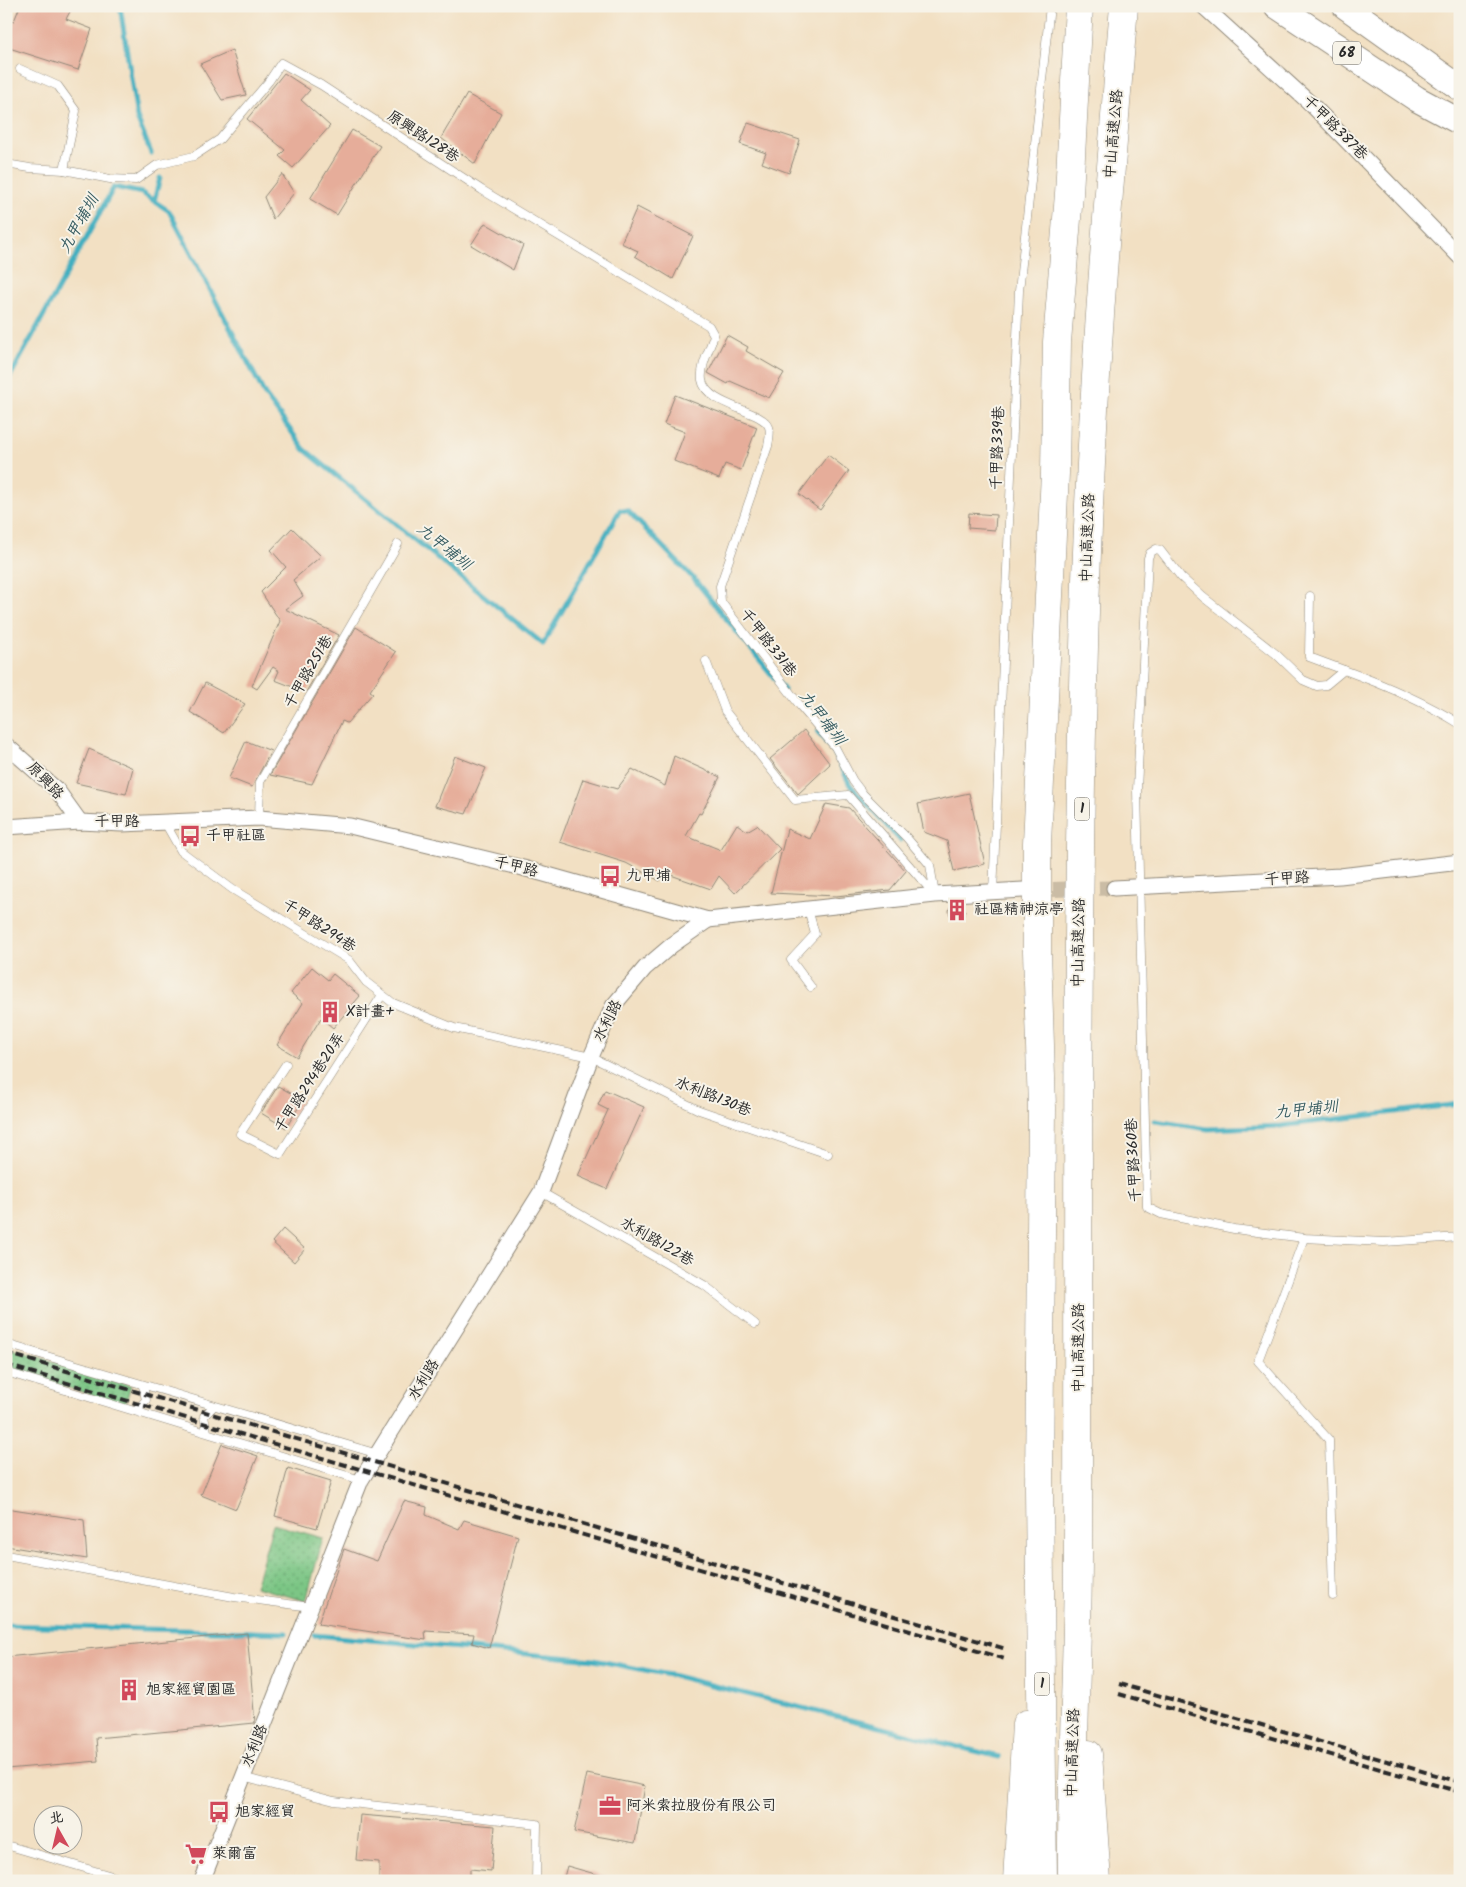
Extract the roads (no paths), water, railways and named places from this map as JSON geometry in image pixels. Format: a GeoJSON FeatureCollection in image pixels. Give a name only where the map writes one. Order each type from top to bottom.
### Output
{"type":"FeatureCollection","features":[{"type":"Feature","properties":{"kind":"highway","name":"中山高速公路"},"geometry":{"type":"LineString","coordinates":[[1043,1881],[1039,1488],[1042,1108],[1037,951],[1038,844],[1054,483],[1057,342],[1070,185],[1079,6]]}},
{"type":"Feature","properties":{"kind":"highway","name":"中山高速公路"},"geometry":{"type":"LineString","coordinates":[[1072,1881],[1071,1794],[1078,1613],[1079,941],[1087,553],[1098,349],[1124,6]]}},
{"type":"Feature","properties":{"kind":"highway","name":"68"},"geometry":{"type":"LineString","coordinates":[[1277,6],[1417,99],[1460,122]]}},
{"type":"Feature","properties":{"kind":"highway","name":"68"},"geometry":{"type":"LineString","coordinates":[[1345,6],[1460,88]]}},
{"type":"Feature","properties":{"kind":"highway"},"geometry":{"type":"LineString","coordinates":[[1417,99],[1460,136]]}},
{"type":"Feature","properties":{"kind":"highway"},"geometry":{"type":"LineString","coordinates":[[1017,1881],[1039,1488]]}},
{"type":"Feature","properties":{"kind":"highway"},"geometry":{"type":"LineString","coordinates":[[1078,1613],[1097,1881]]}},
{"type":"Feature","properties":{"kind":"street","name":"千甲路387巷"},"geometry":{"type":"LineString","coordinates":[[1203,6],[1311,104],[1460,257]]}},
{"type":"Feature","properties":{"kind":"street","name":"原興路"},"geometry":{"type":"LineString","coordinates":[[6,745],[57,790],[80,822]]}},
{"type":"Feature","properties":{"kind":"street","name":"千甲路"},"geometry":{"type":"LineString","coordinates":[[6,827],[80,822],[122,824],[259,818],[350,826],[523,868],[708,920],[935,895],[1024,890]]}},
{"type":"Feature","properties":{"kind":"street","name":"千甲路"},"geometry":{"type":"LineString","coordinates":[[1114,888],[1340,876],[1460,862]]}},
{"type":"Feature","properties":{"kind":"street","name":"水利路"},"geometry":{"type":"LineString","coordinates":[[202,1881],[361,1480],[541,1192],[591,1057],[614,1006],[652,962],[708,920]]}},
{"type":"Feature","properties":{"kind":"lane","name":"千甲路339巷"},"geometry":{"type":"LineString","coordinates":[[993,892],[1019,291],[1050,6]]}},
{"type":"Feature","properties":{"kind":"lane","name":"原興路128巷"},"geometry":{"type":"LineString","coordinates":[[6,164],[30,168],[64,170],[110,179],[136,180],[156,165],[194,156],[220,139],[282,63],[321,85],[482,190],[708,326],[714,335],[702,371],[704,386],[710,393],[769,426]]}},
{"type":"Feature","properties":{"kind":"lane"},"geometry":{"type":"LineString","coordinates":[[20,69],[58,86],[76,111],[64,170]]}},
{"type":"Feature","properties":{"kind":"lane","name":"千甲路331巷"},"geometry":{"type":"LineString","coordinates":[[769,426],[768,446],[720,586],[721,602],[801,707],[836,747],[863,794],[906,837],[930,865],[935,895]]}},
{"type":"Feature","properties":{"kind":"lane","name":"千甲路251巷"},"geometry":{"type":"LineString","coordinates":[[259,818],[260,782],[398,544]]}},
{"type":"Feature","properties":{"kind":"lane"},"geometry":{"type":"LineString","coordinates":[[1141,888],[1138,790],[1148,558],[1150,553],[1156,549],[1160,550],[1181,577],[1202,597],[1276,654],[1303,680],[1317,686],[1326,685],[1344,670]]}},
{"type":"Feature","properties":{"kind":"lane"},"geometry":{"type":"LineString","coordinates":[[1310,596],[1309,657],[1378,682],[1432,707],[1460,724]]}},
{"type":"Feature","properties":{"kind":"lane"},"geometry":{"type":"LineString","coordinates":[[706,661],[725,711],[795,800],[848,795],[935,895]]}},
{"type":"Feature","properties":{"kind":"lane","name":"千甲路294巷"},"geometry":{"type":"LineString","coordinates":[[164,821],[181,851],[232,889],[349,960],[366,982],[394,1003],[454,1028],[591,1057]]}},
{"type":"Feature","properties":{"kind":"lane","name":"千甲路360巷"},"geometry":{"type":"LineString","coordinates":[[1141,888],[1147,1207],[1161,1214],[1225,1228],[1304,1238],[1384,1242],[1460,1237]]}},
{"type":"Feature","properties":{"kind":"lane"},"geometry":{"type":"LineString","coordinates":[[808,910],[814,934],[791,960],[811,987]]}},
{"type":"Feature","properties":{"kind":"lane","name":"千甲路294巷20弄"},"geometry":{"type":"LineString","coordinates":[[286,1064],[240,1134],[280,1154],[382,995]]}},
{"type":"Feature","properties":{"kind":"lane","name":"水利路130巷"},"geometry":{"type":"LineString","coordinates":[[591,1057],[699,1110],[828,1154]]}},
{"type":"Feature","properties":{"kind":"lane","name":"水利路122巷"},"geometry":{"type":"LineString","coordinates":[[541,1192],[704,1285],[756,1324]]}},
{"type":"Feature","properties":{"kind":"lane"},"geometry":{"type":"LineString","coordinates":[[1304,1238],[1258,1361],[1329,1440],[1332,1596]]}},
{"type":"Feature","properties":{"kind":"lane"},"geometry":{"type":"LineString","coordinates":[[6,1344],[378,1454]]}},
{"type":"Feature","properties":{"kind":"lane"},"geometry":{"type":"LineString","coordinates":[[6,1372],[361,1480]]}},
{"type":"Feature","properties":{"kind":"lane"},"geometry":{"type":"LineString","coordinates":[[136,1412],[146,1400],[143,1386]]}},
{"type":"Feature","properties":{"kind":"lane"},"geometry":{"type":"LineString","coordinates":[[207,1432],[204,1416],[214,1406]]}},
{"type":"Feature","properties":{"kind":"lane"},"geometry":{"type":"LineString","coordinates":[[6,1555],[234,1597],[311,1607]]}},
{"type":"Feature","properties":{"kind":"lane"},"geometry":{"type":"LineString","coordinates":[[242,1777],[334,1802],[537,1824],[536,1881]]}},
{"type":"Feature","properties":{"kind":"lane"},"geometry":{"type":"LineString","coordinates":[[6,1845],[130,1881]]}},
{"type":"Feature","properties":{"kind":"waterway"},"geometry":{"type":"LineString","coordinates":[[120,6],[137,118],[151,153]]}},
{"type":"Feature","properties":{"kind":"waterway"},"geometry":{"type":"LineString","coordinates":[[154,201],[160,178]]}},
{"type":"Feature","properties":{"kind":"waterway","name":"九甲埔圳"},"geometry":{"type":"LineString","coordinates":[[6,384],[114,187],[142,193],[169,211],[265,395],[304,449],[543,644],[620,510],[628,511],[694,579],[784,690]]}},
{"type":"Feature","properties":{"kind":"waterway","name":"九甲埔圳"},"geometry":{"type":"LineString","coordinates":[[818,732],[835,753],[850,785],[900,840]]}},
{"type":"Feature","properties":{"kind":"waterway","name":"九甲埔圳"},"geometry":{"type":"LineString","coordinates":[[1155,1121],[1208,1129],[1281,1126],[1460,1104]]}},
{"type":"Feature","properties":{"kind":"waterway"},"geometry":{"type":"LineString","coordinates":[[6,1625],[286,1633]]}},
{"type":"Feature","properties":{"kind":"waterway"},"geometry":{"type":"LineString","coordinates":[[314,1635],[594,1660],[675,1676],[999,1757]]}},
{"type":"Feature","properties":{"kind":"tunnel"},"geometry":{"type":"LineString","coordinates":[[1030,890],[1114,888]]}},
{"type":"Feature","properties":{"kind":"railway"},"geometry":{"type":"LineString","coordinates":[[6,1353],[1006,1649]]}},
{"type":"Feature","properties":{"kind":"railway"},"geometry":{"type":"LineString","coordinates":[[6,1365],[1005,1659]]}},
{"type":"Feature","properties":{"kind":"railway"},"geometry":{"type":"LineString","coordinates":[[1119,1684],[1460,1782]]}},
{"type":"Feature","properties":{"kind":"railway"},"geometry":{"type":"LineString","coordinates":[[1119,1694],[1460,1792]]}},
{"type":"Feature","properties":{"kind":"place","name":"千甲社區"},"geometry":{"type":"Point","coordinates":[190,836]}},
{"type":"Feature","properties":{"kind":"place","name":"九甲埔"},"geometry":{"type":"Point","coordinates":[610,876]}},
{"type":"Feature","properties":{"kind":"place","name":"社區精神涼亭"},"geometry":{"type":"Point","coordinates":[957,910]}},
{"type":"Feature","properties":{"kind":"place","name":"X計畫+"},"geometry":{"type":"Point","coordinates":[330,1012]}},
{"type":"Feature","properties":{"kind":"place","name":"旭家經貿園區"},"geometry":{"type":"Point","coordinates":[129,1690]}},
{"type":"Feature","properties":{"kind":"place","name":"阿米索拉股份有限公司"},"geometry":{"type":"Point","coordinates":[610,1806]}},
{"type":"Feature","properties":{"kind":"place","name":"旭家經貿"},"geometry":{"type":"Point","coordinates":[219,1812]}},
{"type":"Feature","properties":{"kind":"place","name":"萊爾富"},"geometry":{"type":"Point","coordinates":[196,1854]}}]}
